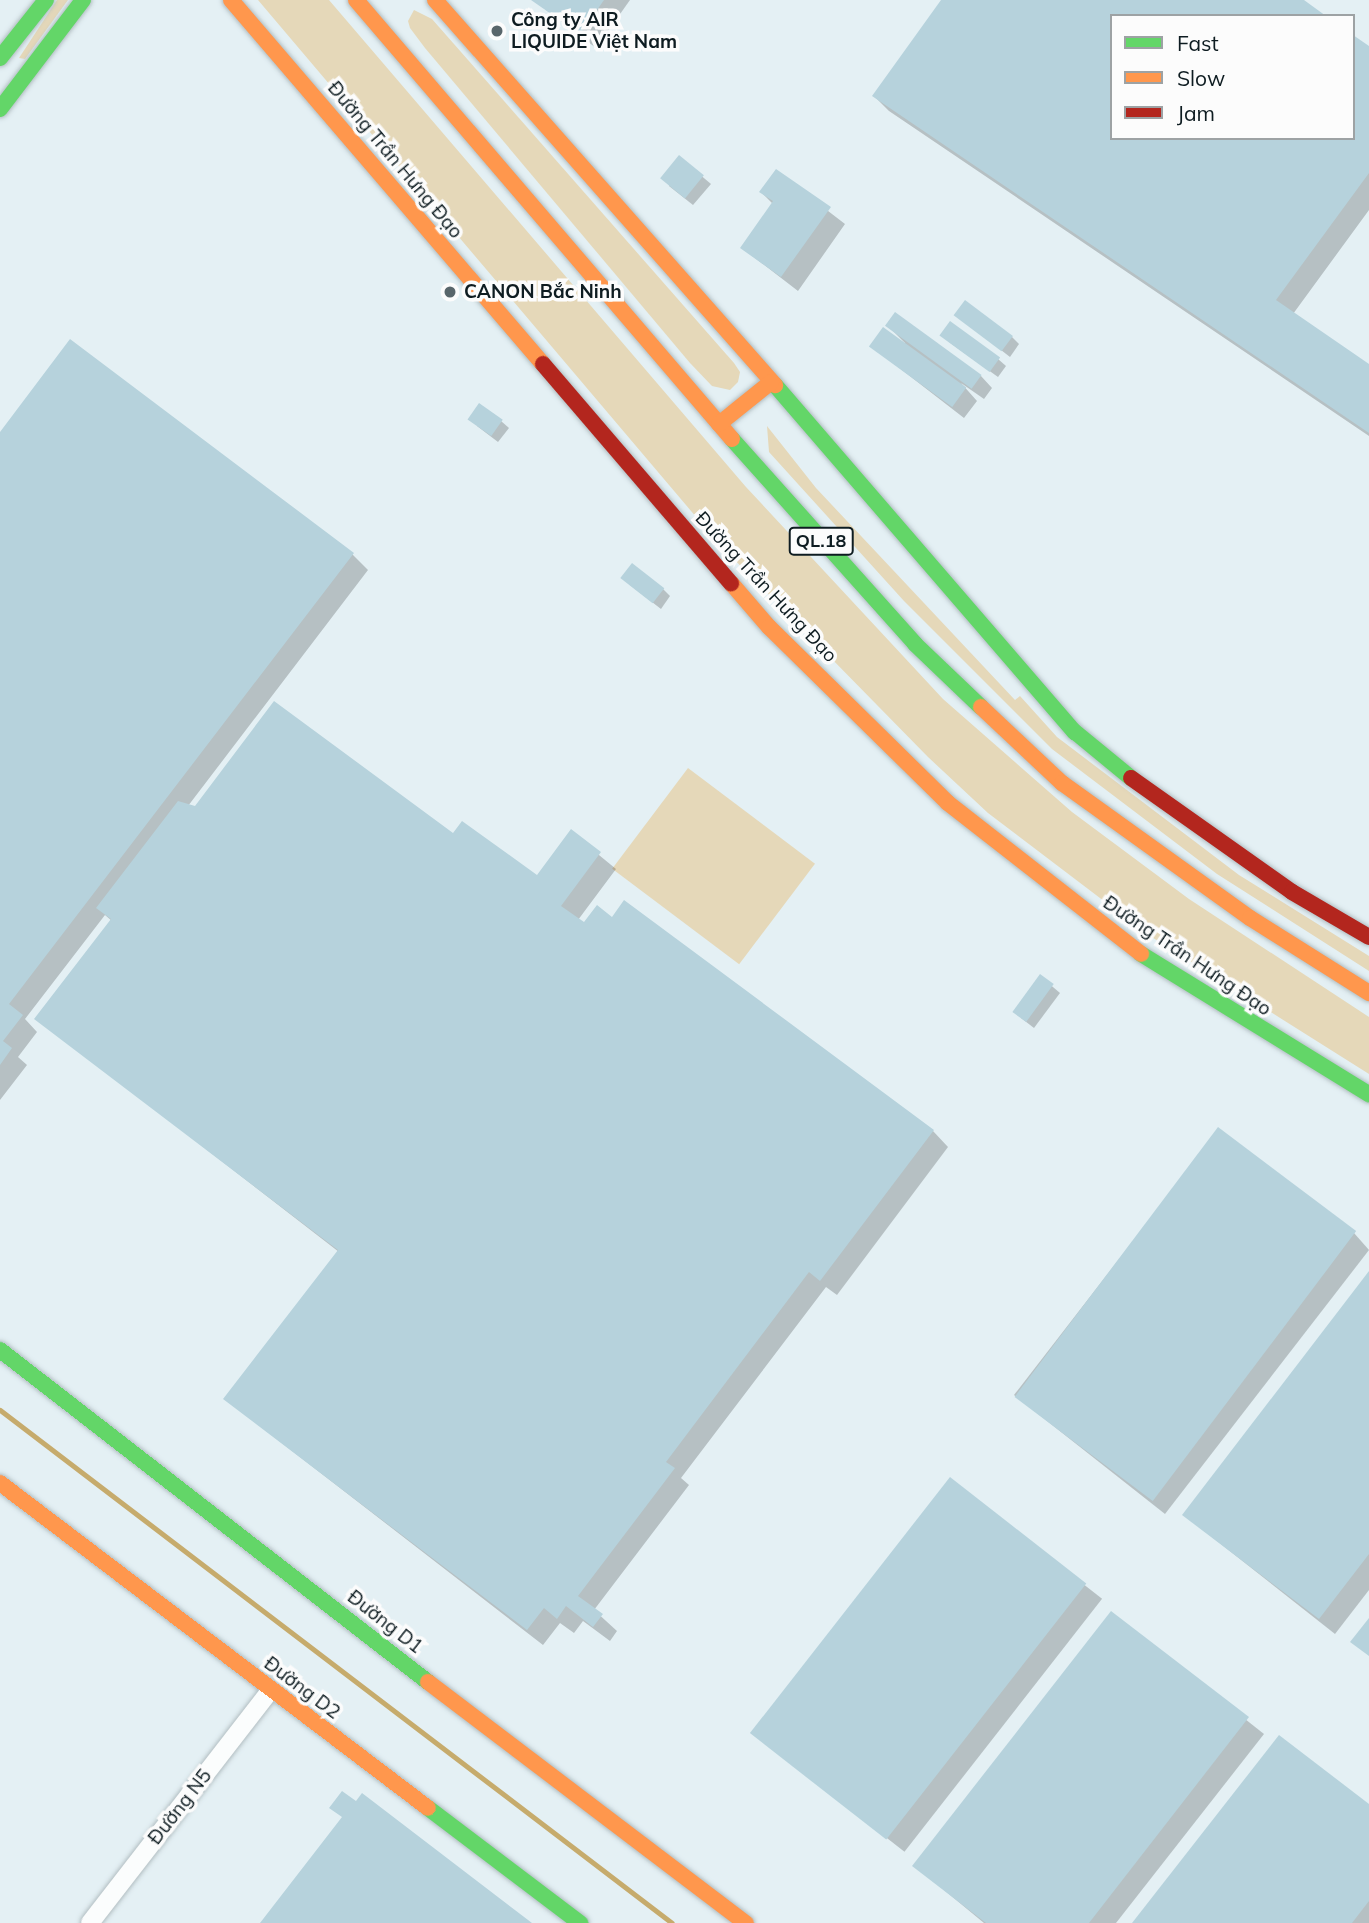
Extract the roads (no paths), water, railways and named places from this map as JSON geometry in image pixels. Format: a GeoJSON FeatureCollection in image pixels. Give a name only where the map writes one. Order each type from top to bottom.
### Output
{"type":"FeatureCollection","features":[{"type":"Feature","properties":{"kind":"main road"},"geometry":{"type":"LineString","coordinates":[[0,58],[46,0]]}},
{"type":"Feature","properties":{"kind":"main road"},"geometry":{"type":"LineString","coordinates":[[0,109],[83,0]]}},
{"type":"Feature","properties":{"kind":"main road","name":"Đường Trần Hưng Đạo"},"geometry":{"type":"LineString","coordinates":[[231,0],[769,627],[947,803],[1119,941],[1369,1094]]}},
{"type":"Feature","properties":{"kind":"main road"},"geometry":{"type":"LineString","coordinates":[[435,0],[1075,732],[1155,797],[1292,892],[1369,937]]}},
{"type":"Feature","properties":{"kind":"main road","name":"QL.18"},"geometry":{"type":"LineString","coordinates":[[365,3],[719,424],[884,614],[1062,783],[1250,918],[1369,993]]}},
{"type":"Feature","properties":{"kind":"main road"},"geometry":{"type":"LineString","coordinates":[[719,424],[771,382]]}},
{"type":"Feature","properties":{"kind":"main road","name":"Đường D1"},"geometry":{"type":"LineString","coordinates":[[0,1350],[746,1923]]}},
{"type":"Feature","properties":{"kind":"main road","name":"Đường D2"},"geometry":{"type":"LineString","coordinates":[[0,1483],[270,1691],[580,1923]]}},
{"type":"Feature","properties":{"kind":"street","name":"Đường N5"},"geometry":{"type":"LineString","coordinates":[[90,1923],[270,1691]]}},
{"type":"Feature","properties":{"kind":"waterway"},"geometry":{"type":"LineString","coordinates":[[0,1410],[672,1923]]}},
{"type":"Feature","properties":{"kind":"place","name":"Công ty AIR LIQUIDE Việt Nam"},"geometry":{"type":"Point","coordinates":[497,31]}},
{"type":"Feature","properties":{"kind":"place","name":"CANON Bắc Ninh"},"geometry":{"type":"Point","coordinates":[450,292]}}]}
